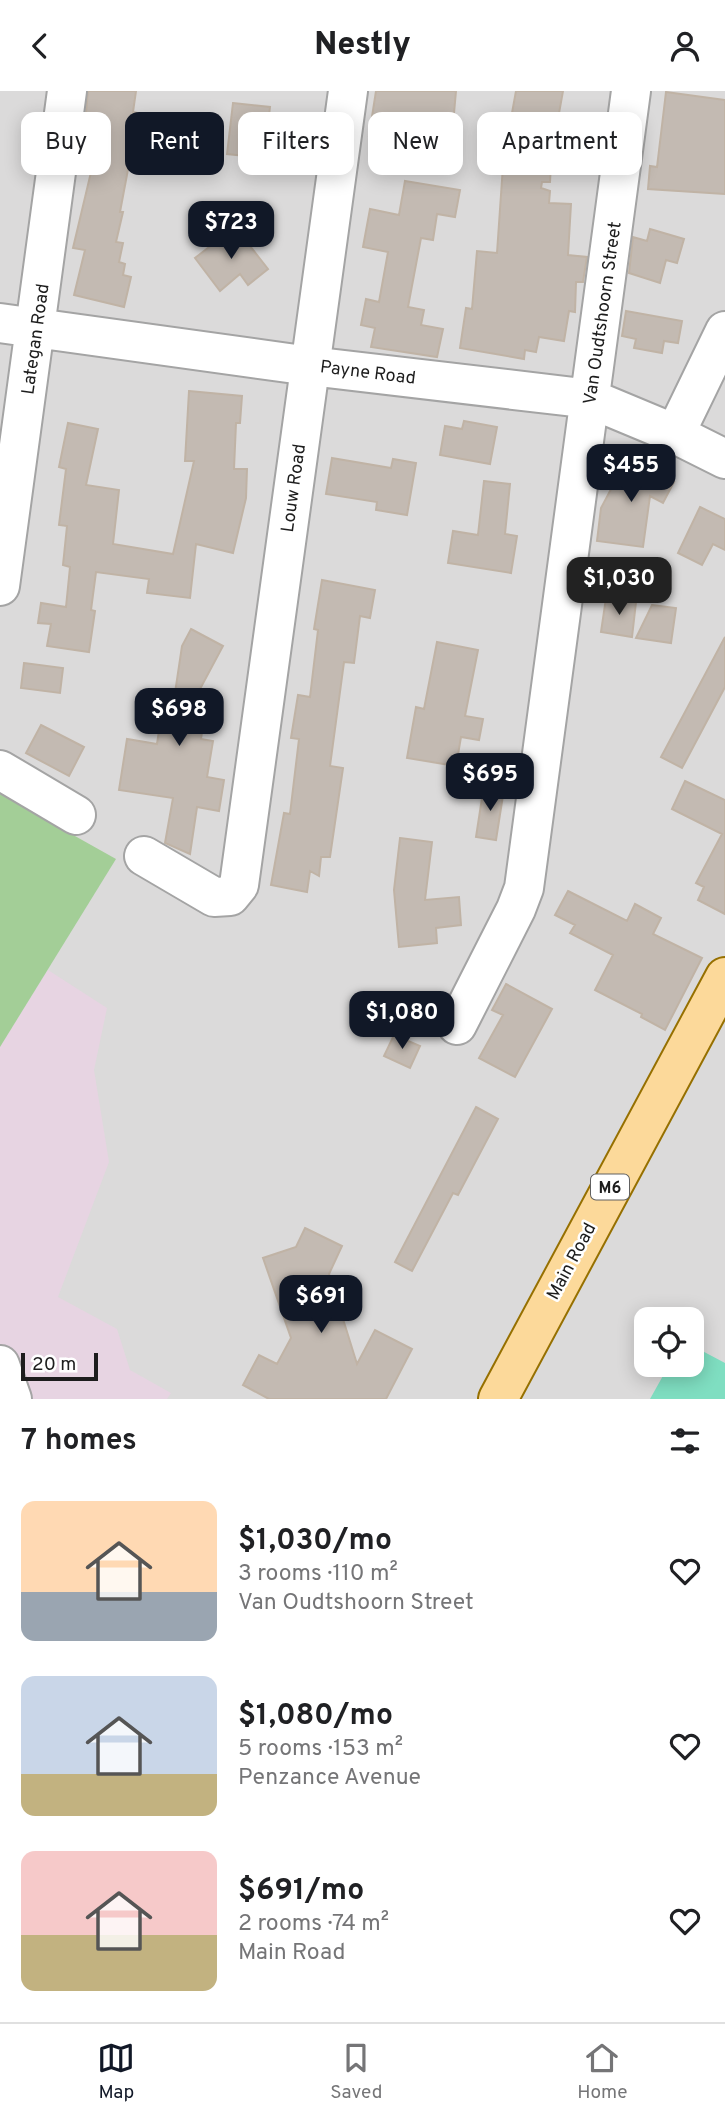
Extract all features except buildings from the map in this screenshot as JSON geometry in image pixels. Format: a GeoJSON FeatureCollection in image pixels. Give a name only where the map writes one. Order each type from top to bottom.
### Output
{"type":"FeatureCollection","features":[{"type":"Feature","properties":{"kind":"main road","name":"Main Road"},"geometry":{"type":"LineString","coordinates":[[498,1399],[725,977]]}},
{"type":"Feature","properties":{"kind":"street","name":"Lategan Road"},"geometry":{"type":"LineString","coordinates":[[0,586],[18,325],[67,91]]}},
{"type":"Feature","properties":{"kind":"street","name":"Louw Road"},"geometry":{"type":"LineString","coordinates":[[144,856],[214,897],[230,896],[239,885],[348,91]]}},
{"type":"Feature","properties":{"kind":"street","name":"Van Oudtshoorn Street"},"geometry":{"type":"LineString","coordinates":[[457,1025],[524,888],[631,91]]}},
{"type":"Feature","properties":{"kind":"street","name":"Payne Road"},"geometry":{"type":"LineString","coordinates":[[18,325],[310,366],[591,399],[675,434],[725,459]]}},
{"type":"Feature","properties":{"kind":"street"},"geometry":{"type":"LineString","coordinates":[[675,434],[725,331]]}},
{"type":"Feature","properties":{"kind":"street"},"geometry":{"type":"LineString","coordinates":[[0,770],[76,815]]}},
{"type":"Feature","properties":{"kind":"street"},"geometry":{"type":"LineString","coordinates":[[0,1365],[12,1399]]}},
{"type":"Feature","properties":{"kind":"shaded area"},"geometry":{"type":"Polygon","coordinates":[[[0,91],[725,91],[725,1399],[0,1399],[0,91]]]}},
{"type":"Feature","properties":{"kind":"shaded area"},"geometry":{"type":"Polygon","coordinates":[[[48,970],[107,1008],[94,1070],[109,1162],[58,1297],[117,1329],[130,1370],[171,1393],[167,1399],[0,1399],[0,1047],[48,970]]]}},
{"type":"Feature","properties":{"kind":"green space"},"geometry":{"type":"Polygon","coordinates":[[[0,794],[116,859],[0,1047],[0,794]]]}},
{"type":"Feature","properties":{"kind":"green space"},"geometry":{"type":"Polygon","coordinates":[[[704,1352],[725,1363],[725,1399],[650,1399],[662,1377],[704,1377],[704,1352]]]}}]}
